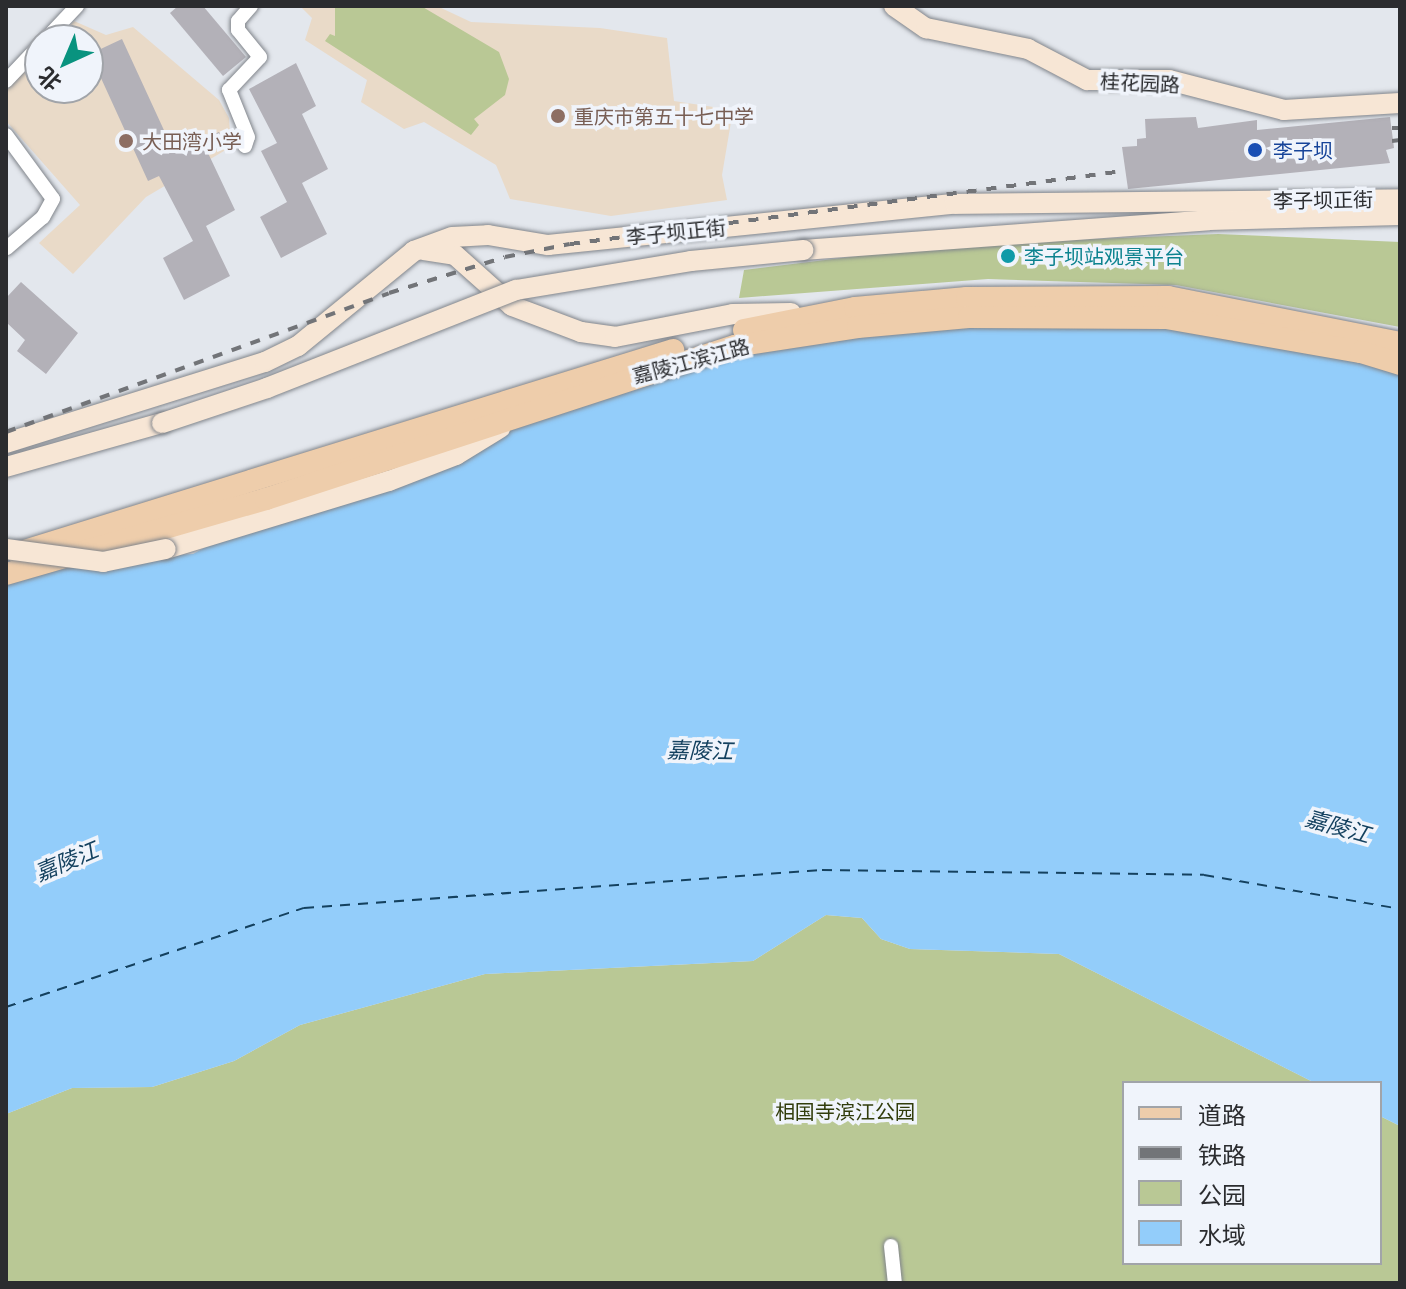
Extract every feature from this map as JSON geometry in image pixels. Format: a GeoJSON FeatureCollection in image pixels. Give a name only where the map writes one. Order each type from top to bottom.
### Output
{"type":"FeatureCollection","features":[{"type":"Feature","properties":{"kind":"main road","name":"桂花园路"},"geometry":{"type":"LineString","coordinates":[[894,6],[926,28],[1028,49],[1087,80],[1169,80],[1284,110],[1400,103]]}},
{"type":"Feature","properties":{"kind":"main road","name":"李子坝正街"},"geometry":{"type":"LineString","coordinates":[[6,443],[265,362],[298,346],[414,251],[452,237],[488,235],[548,245],[955,204],[1400,199]]}},
{"type":"Feature","properties":{"kind":"main road","name":"李子坝正街"},"geometry":{"type":"LineString","coordinates":[[6,467],[162,423],[267,388],[516,290],[691,261],[803,250],[1209,220],[1400,215]]}},
{"type":"Feature","properties":{"kind":"main road"},"geometry":{"type":"LineString","coordinates":[[414,251],[455,255],[512,306],[581,332],[615,337],[733,314],[855,308]]}},
{"type":"Feature","properties":{"kind":"main road","name":"嘉陵江滨江路"},"geometry":{"type":"LineString","coordinates":[[6,556],[261,481],[581,375],[737,332],[855,308],[967,298],[1168,297],[1400,343]]}},
{"type":"Feature","properties":{"kind":"main road","name":"嘉陵江滨江路"},"geometry":{"type":"LineString","coordinates":[[6,574],[266,499],[735,346],[858,327],[969,317],[1166,318],[1361,352],[1400,364]]}},
{"type":"Feature","properties":{"kind":"main road"},"geometry":{"type":"LineString","coordinates":[[6,549],[103,562],[166,549],[389,481],[456,455],[525,413]]}},
{"type":"Feature","properties":{"kind":"street"},"geometry":{"type":"LineString","coordinates":[[60,24],[77,6]]}},
{"type":"Feature","properties":{"kind":"street"},"geometry":{"type":"LineString","coordinates":[[245,146],[248,137],[229,90],[260,57],[238,30],[238,21],[251,6]]}},
{"type":"Feature","properties":{"kind":"street"},"geometry":{"type":"LineString","coordinates":[[6,81],[24,62]]}},
{"type":"Feature","properties":{"kind":"street"},"geometry":{"type":"LineString","coordinates":[[6,135],[53,199],[43,217],[7,248]]}},
{"type":"Feature","properties":{"kind":"street"},"geometry":{"type":"LineString","coordinates":[[891,1246],[895,1283]]}},
{"type":"Feature","properties":{"kind":"shaded area","name":"重庆市第五十七中学"},"geometry":{"type":"Polygon","coordinates":[[[300,6],[437,6],[471,22],[600,28],[667,38],[674,101],[733,110],[722,175],[727,200],[611,216],[510,199],[496,165],[424,122],[404,129],[361,102],[367,80],[305,40],[312,18],[300,6]]]}},
{"type":"Feature","properties":{"kind":"shaded area","name":"大田湾小学"},"geometry":{"type":"Polygon","coordinates":[[[133,27],[219,100],[229,118],[229,148],[146,197],[73,274],[39,243],[80,205],[6,121],[6,91],[24,72],[24,104],[104,104],[104,34],[133,27]]]}},
{"type":"Feature","properties":{"kind":"green space"},"geometry":{"type":"Polygon","coordinates":[[[335,6],[421,6],[499,52],[509,79],[505,95],[474,119],[479,125],[471,135],[325,41],[330,34],[335,36],[335,6]]]}},
{"type":"Feature","properties":{"kind":"green space"},"geometry":{"type":"Polygon","coordinates":[[[1218,234],[1400,242],[1400,327],[1176,285],[988,279],[739,298],[744,270],[947,245],[1218,234]]]}},
{"type":"Feature","properties":{"kind":"green space","name":"相国寺滨江公园"},"geometry":{"type":"Polygon","coordinates":[[[826,915],[862,918],[881,939],[910,949],[1059,954],[1311,1081],[1122,1081],[1122,1265],[1382,1265],[1382,1117],[1400,1126],[1400,1283],[6,1283],[6,1114],[72,1088],[152,1087],[234,1061],[300,1025],[485,974],[753,961],[826,915]]]}},
{"type":"Feature","properties":{"kind":"water","name":"嘉陵江"},"geometry":{"type":"Polygon","coordinates":[[[1057,301],[1400,362],[1400,1126],[1382,1117],[1382,1081],[1311,1081],[1059,954],[910,949],[881,939],[862,918],[826,915],[753,961],[485,974],[300,1025],[234,1061],[152,1087],[72,1088],[6,1114],[6,564],[193,554],[481,399],[1057,301]]]}},
{"type":"Feature","properties":{"kind":"building"},"geometry":{"type":"Polygon","coordinates":[[[178,6],[203,6],[246,57],[223,76],[170,13],[178,6]]]}},
{"type":"Feature","properties":{"kind":"building"},"geometry":{"type":"Polygon","coordinates":[[[122,39],[174,152],[219,132],[225,146],[208,153],[235,210],[206,226],[230,276],[184,300],[163,258],[193,241],[159,176],[148,181],[104,85],[104,47],[122,39]]]}},
{"type":"Feature","properties":{"kind":"building"},"geometry":{"type":"Polygon","coordinates":[[[296,63],[316,106],[302,114],[328,169],[302,183],[327,234],[281,258],[260,217],[287,202],[261,151],[277,143],[249,89],[296,63]]]}},
{"type":"Feature","properties":{"kind":"building"},"geometry":{"type":"Polygon","coordinates":[[[1196,117],[1198,128],[1257,120],[1257,130],[1390,117],[1394,148],[1386,150],[1390,163],[1128,189],[1122,147],[1137,146],[1137,139],[1146,138],[1145,119],[1196,117]]]}},
{"type":"Feature","properties":{"kind":"building"},"geometry":{"type":"Polygon","coordinates":[[[21,282],[78,333],[46,374],[17,351],[25,340],[6,322],[6,298],[21,282]]]}},
{"type":"Feature","properties":{"kind":"ferry route"},"geometry":{"type":"LineString","coordinates":[[6,1007],[304,908],[822,870],[1204,875],[1400,909]]}},
{"type":"Feature","properties":{"kind":"railway"},"geometry":{"type":"LineString","coordinates":[[1392,128],[1400,128]]}},
{"type":"Feature","properties":{"kind":"railway"},"geometry":{"type":"LineString","coordinates":[[1392,141],[1400,140]]}},
{"type":"Feature","properties":{"kind":"railway"},"geometry":{"type":"LineString","coordinates":[[6,432],[389,293],[505,257],[570,244],[1124,171]]}},
{"type":"Feature","properties":{"kind":"place","name":"重庆市第五十七中学"},"geometry":{"type":"Point","coordinates":[558,116]}},
{"type":"Feature","properties":{"kind":"place","name":"大田湾小学"},"geometry":{"type":"Point","coordinates":[126,141]}},
{"type":"Feature","properties":{"kind":"place","name":"李子坝"},"geometry":{"type":"Point","coordinates":[1255,150]}},
{"type":"Feature","properties":{"kind":"place","name":"李子坝站观景平台"},"geometry":{"type":"Point","coordinates":[1008,256]}}]}
